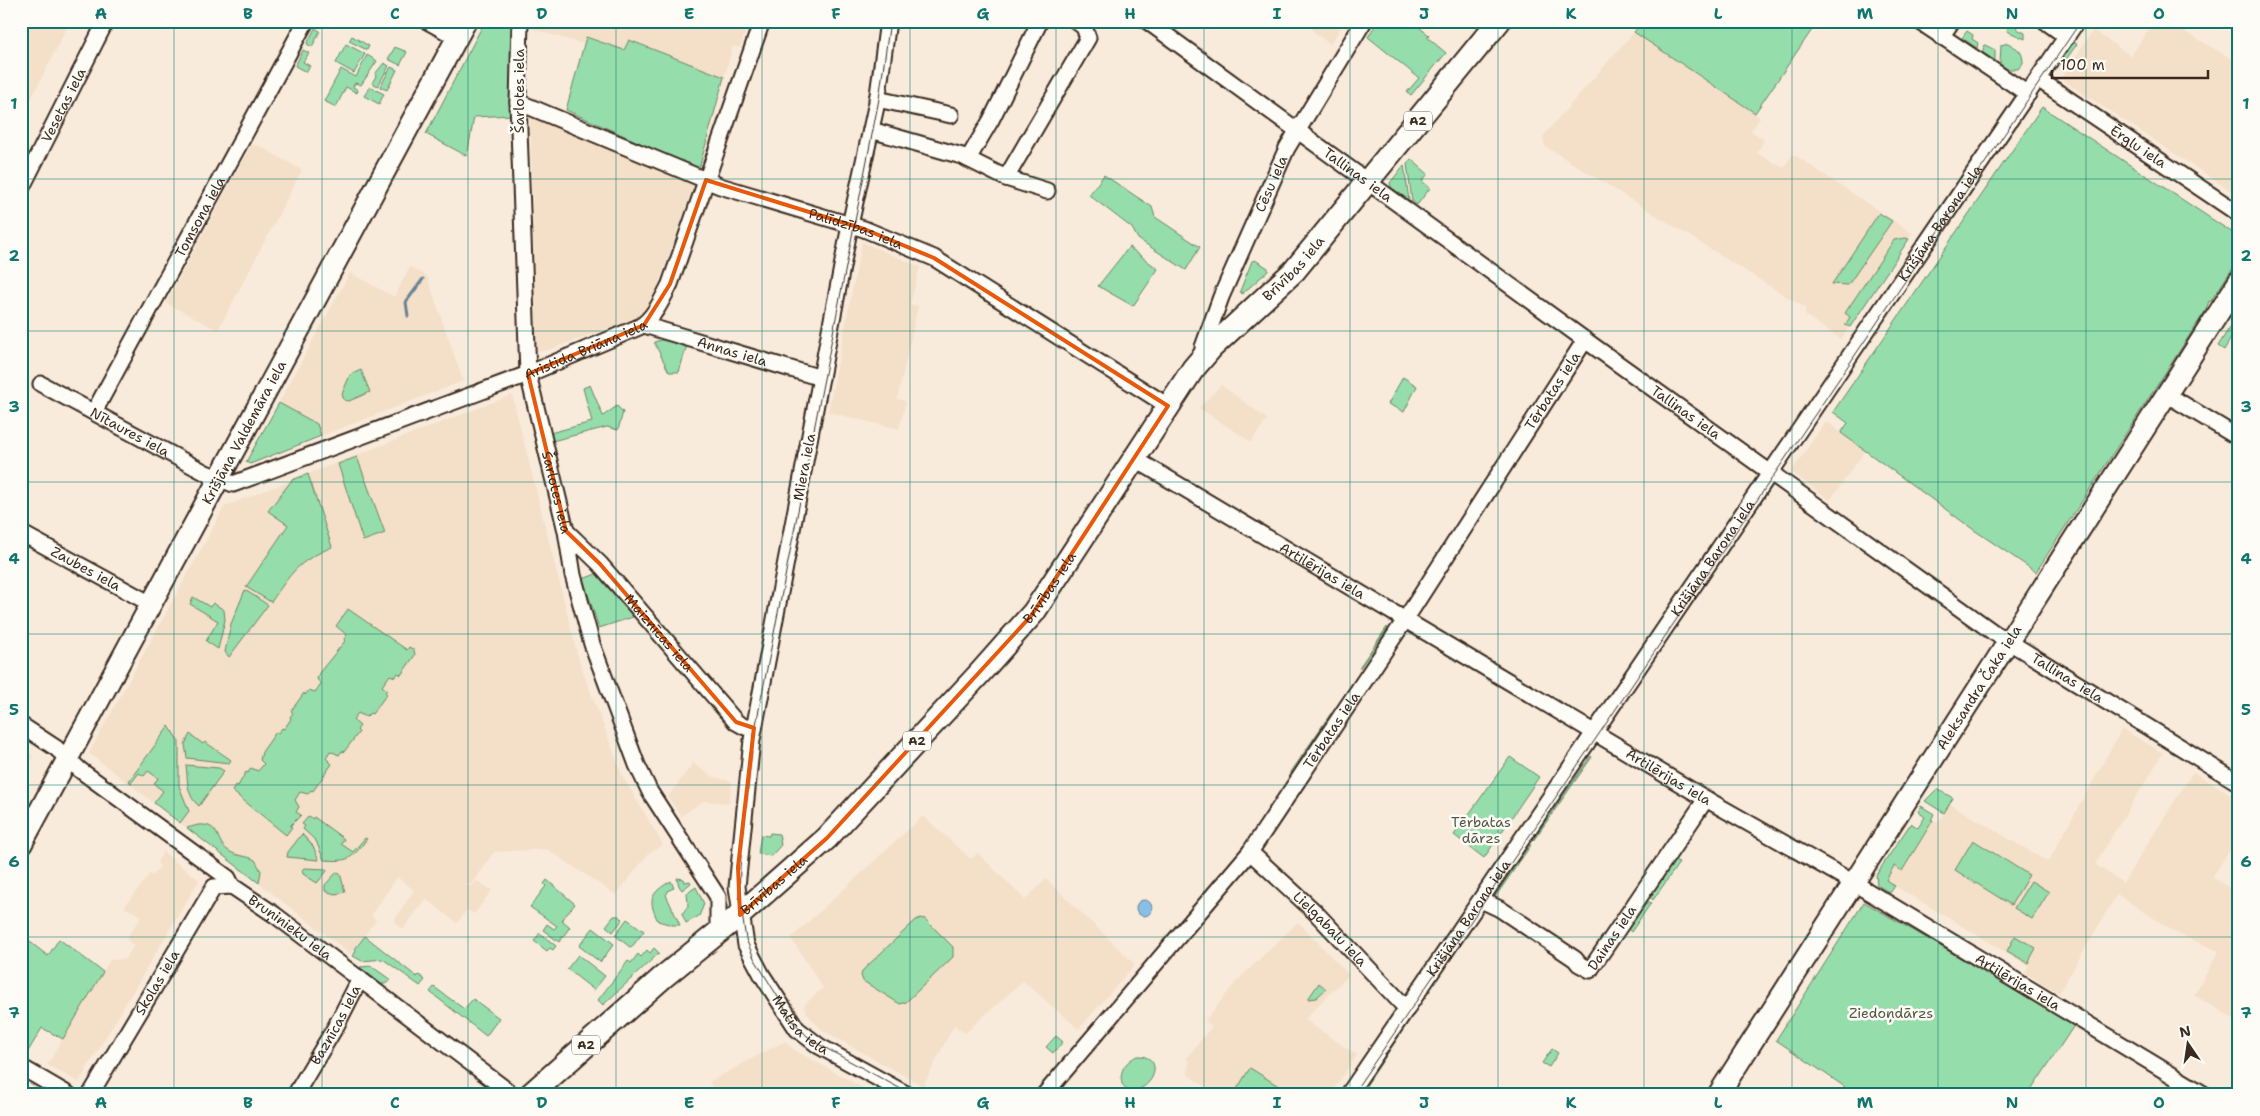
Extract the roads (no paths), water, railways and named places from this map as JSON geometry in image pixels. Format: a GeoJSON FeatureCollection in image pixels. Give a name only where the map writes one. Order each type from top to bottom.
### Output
{"type":"FeatureCollection","features":[{"type":"Feature","properties":{"kind":"highway","name":"Brīvības iela"},"geometry":{"type":"LineString","coordinates":[[530,1095],[827,838],[1031,616],[1168,406],[1203,357],[1289,277],[1500,21]]}},
{"type":"Feature","properties":{"kind":"main road","name":"Krišjāņa Valdemāra iela"},"geometry":{"type":"LineString","coordinates":[[21,844],[462,29]]}},
{"type":"Feature","properties":{"kind":"main road","name":"Aleksandra Čaka iela"},"geometry":{"type":"LineString","coordinates":[[1718,1095],[2239,281]]}},
{"type":"Feature","properties":{"kind":"street","name":"Vesetas iela"},"geometry":{"type":"LineString","coordinates":[[21,189],[106,21]]}},
{"type":"Feature","properties":{"kind":"street","name":"Tomsona iela"},"geometry":{"type":"LineString","coordinates":[[94,412],[306,21]]}},
{"type":"Feature","properties":{"kind":"street"},"geometry":{"type":"LineString","coordinates":[[427,21],[462,29]]}},
{"type":"Feature","properties":{"kind":"street","name":"Šarlotes iela"},"geometry":{"type":"LineString","coordinates":[[520,21],[518,102],[528,374],[566,532],[573,575],[592,644],[637,765],[663,814],[715,891],[719,903],[718,931]]}},
{"type":"Feature","properties":{"kind":"street","name":"Aristida Briāna iela"},"geometry":{"type":"LineString","coordinates":[[219,479],[233,484],[248,480],[528,374],[644,325],[663,299],[670,284],[762,21]]}},
{"type":"Feature","properties":{"kind":"street","name":"Miera iela"},"geometry":{"type":"LineString","coordinates":[[740,915],[737,887],[738,867],[754,728],[850,226],[877,99],[888,21]]}},
{"type":"Feature","properties":{"kind":"street"},"geometry":{"type":"LineString","coordinates":[[968,159],[991,120],[1040,21]]}},
{"type":"Feature","properties":{"kind":"street"},"geometry":{"type":"LineString","coordinates":[[1006,178],[1088,38],[1084,27],[1076,21]]}},
{"type":"Feature","properties":{"kind":"street","name":"Tallinas iela"},"geometry":{"type":"LineString","coordinates":[[1148,21],[1585,340],[2008,642],[2239,783]]}},
{"type":"Feature","properties":{"kind":"street","name":"Cēsu iela"},"geometry":{"type":"LineString","coordinates":[[1203,357],[1203,347],[1221,297],[1297,131],[1364,21]]}},
{"type":"Feature","properties":{"kind":"street"},"geometry":{"type":"LineString","coordinates":[[1919,21],[2028,94]]}},
{"type":"Feature","properties":{"kind":"street"},"geometry":{"type":"LineString","coordinates":[[1941,37],[1952,21]]}},
{"type":"Feature","properties":{"kind":"street"},"geometry":{"type":"LineString","coordinates":[[2045,21],[2067,37]]}},
{"type":"Feature","properties":{"kind":"street","name":"Krišjāņa Barona iela"},"geometry":{"type":"LineString","coordinates":[[1348,1095],[2077,21]]}},
{"type":"Feature","properties":{"kind":"street","name":"Ērgļu iela"},"geometry":{"type":"LineString","coordinates":[[2038,79],[2239,214]]}},
{"type":"Feature","properties":{"kind":"street"},"geometry":{"type":"LineString","coordinates":[[877,99],[951,115]]}},
{"type":"Feature","properties":{"kind":"street","name":"Palīdzības iela"},"geometry":{"type":"LineString","coordinates":[[518,102],[706,180],[850,226],[934,258],[1168,406]]}},
{"type":"Feature","properties":{"kind":"street"},"geometry":{"type":"LineString","coordinates":[[871,130],[968,159],[1006,178],[1047,191]]}},
{"type":"Feature","properties":{"kind":"street","name":"Annas iela"},"geometry":{"type":"LineString","coordinates":[[644,325],[821,378]]}},
{"type":"Feature","properties":{"kind":"street","name":"Tērbatas iela"},"geometry":{"type":"LineString","coordinates":[[1044,1095],[1250,852],[1405,620],[1585,340]]}},
{"type":"Feature","properties":{"kind":"street","name":"Nītaures iela"},"geometry":{"type":"LineString","coordinates":[[41,384],[219,479]]}},
{"type":"Feature","properties":{"kind":"street"},"geometry":{"type":"LineString","coordinates":[[2166,394],[2239,438]]}},
{"type":"Feature","properties":{"kind":"street","name":"Artilērijas iela"},"geometry":{"type":"LineString","coordinates":[[1134,459],[1706,799],[1854,883],[2205,1095]]}},
{"type":"Feature","properties":{"kind":"street","name":"Maiznīcas iela"},"geometry":{"type":"LineString","coordinates":[[566,532],[600,564],[736,722],[745,727],[754,728]]}},
{"type":"Feature","properties":{"kind":"street","name":"Zaubes iela"},"geometry":{"type":"LineString","coordinates":[[21,533],[151,604]]}},
{"type":"Feature","properties":{"kind":"street","name":"Bruņinieku iela"},"geometry":{"type":"LineString","coordinates":[[21,725],[228,878],[232,886],[275,915],[513,1095]]}},
{"type":"Feature","properties":{"kind":"street","name":"Dainas iela"},"geometry":{"type":"LineString","coordinates":[[1482,900],[1500,909],[1590,970],[1706,799]]}},
{"type":"Feature","properties":{"kind":"street","name":"Lielgabalu iela"},"geometry":{"type":"LineString","coordinates":[[1250,852],[1315,912],[1407,1009]]}},
{"type":"Feature","properties":{"kind":"street","name":"Skolas iela"},"geometry":{"type":"LineString","coordinates":[[90,1095],[210,891],[218,885],[232,886]]}},
{"type":"Feature","properties":{"kind":"street","name":"Matīsa iela"},"geometry":{"type":"LineString","coordinates":[[740,915],[744,940],[755,964],[797,1028],[819,1046],[908,1095]]}},
{"type":"Feature","properties":{"kind":"street","name":"Baznīcas iela"},"geometry":{"type":"LineString","coordinates":[[295,1095],[336,1026],[360,979]]}},
{"type":"Feature","properties":{"kind":"street"},"geometry":{"type":"LineString","coordinates":[[21,1067],[69,1095]]}},
{"type":"Feature","properties":{"kind":"water"},"geometry":{"type":"Polygon","coordinates":[[[1144,900],[1152,908],[1144,916],[1136,908],[1144,900]]]}},
{"type":"Feature","properties":{"kind":"waterway"},"geometry":{"type":"LineString","coordinates":[[408,316],[406,302],[423,279]]}},
{"type":"Feature","properties":{"kind":"tram line"},"geometry":{"type":"LineString","coordinates":[[890,21],[879,99],[753,740],[740,867],[739,895],[746,939],[754,958],[792,1020],[807,1036],[820,1045],[912,1095]]}},
{"type":"Feature","properties":{"kind":"tram line"},"geometry":{"type":"LineString","coordinates":[[1352,1095],[1599,734],[2081,21]]}},
{"type":"Feature","properties":{"kind":"park label","name":"Tērbatas dārzs"},"geometry":{"type":"Point","coordinates":[1481,830]}},
{"type":"Feature","properties":{"kind":"park label","name":"Ziedoņdārzs"},"geometry":{"type":"Point","coordinates":[1891,1013]}}]}
